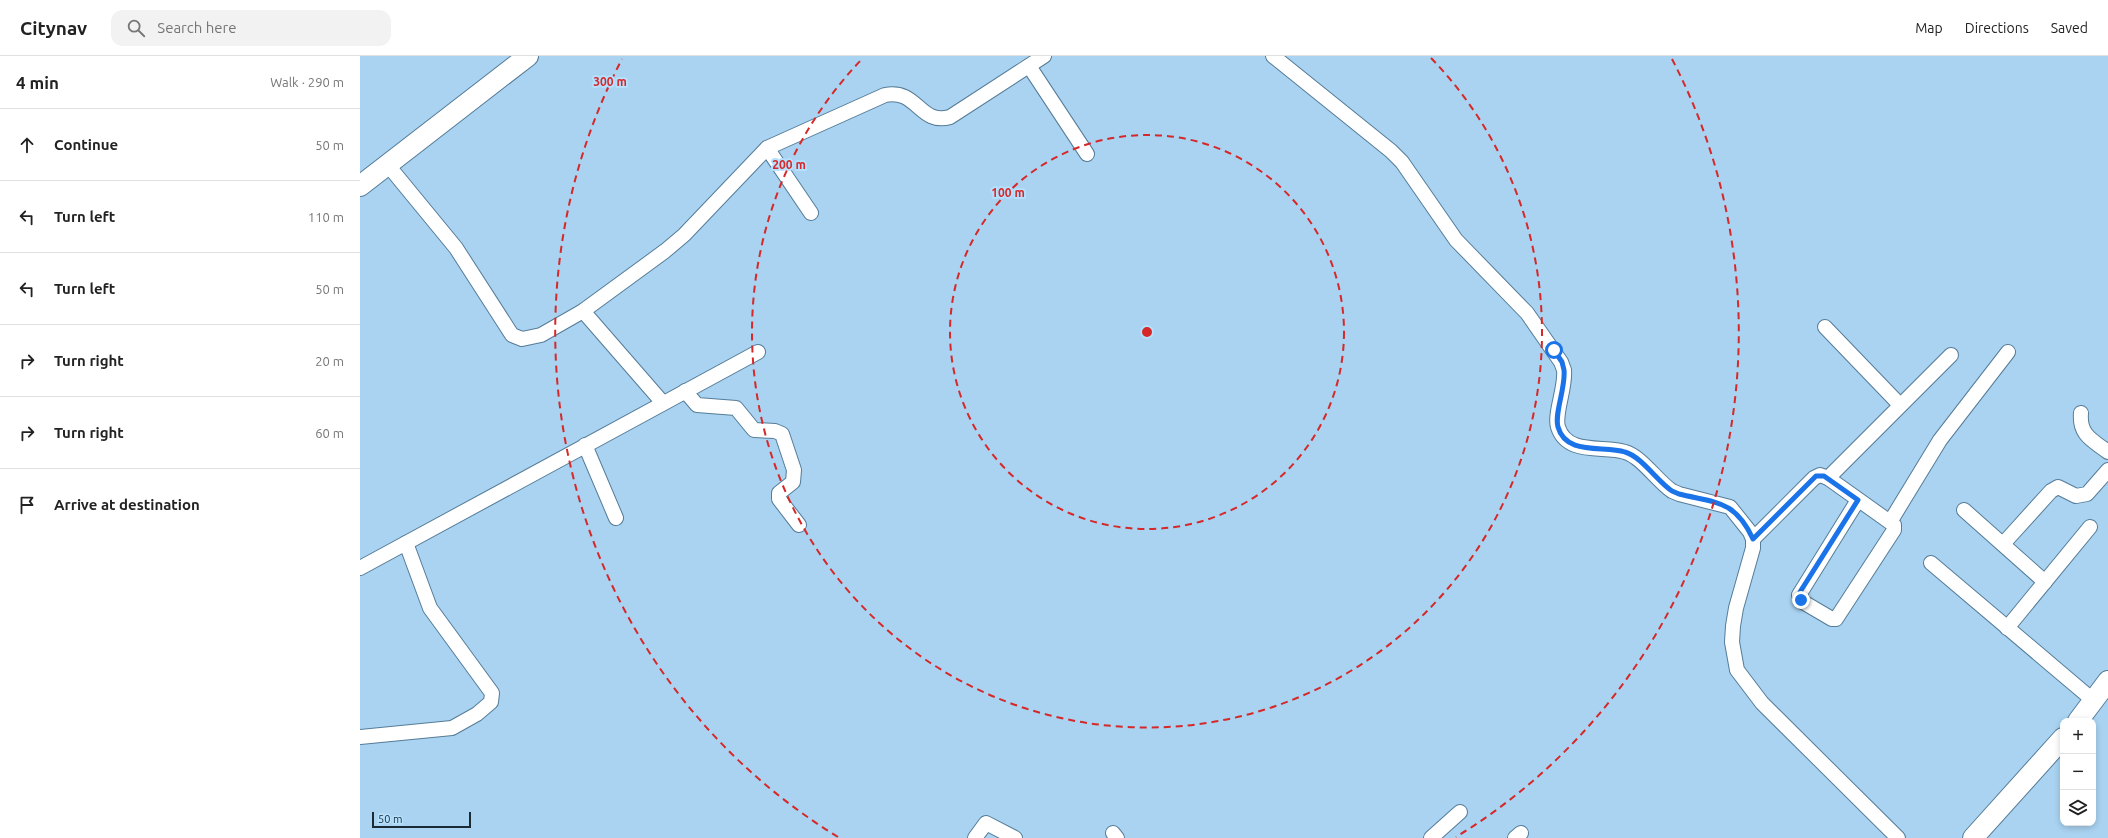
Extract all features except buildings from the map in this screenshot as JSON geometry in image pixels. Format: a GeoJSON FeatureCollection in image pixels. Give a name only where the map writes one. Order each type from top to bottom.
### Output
{"type":"FeatureCollection","features":[{"type":"Feature","properties":{"kind":"main road"},"geometry":{"type":"LineString","coordinates":[[360,186],[528,56]]}},
{"type":"Feature","properties":{"kind":"main road"},"geometry":{"type":"LineString","coordinates":[[2080,718],[2108,681]]}},
{"type":"Feature","properties":{"kind":"main road"},"geometry":{"type":"LineString","coordinates":[[1977,836],[2060,741]]}},
{"type":"Feature","properties":{"kind":"street"},"geometry":{"type":"LineString","coordinates":[[387,164],[456,248],[512,334],[517,338],[532,338],[583,310],[665,251],[684,235],[767,148],[885,94],[893,93],[906,96],[937,119],[950,117],[1044,56]]}},
{"type":"Feature","properties":{"kind":"street"},"geometry":{"type":"LineString","coordinates":[[1272,56],[1391,151],[1410,170],[1456,240],[1527,313],[1562,362],[1565,376],[1558,426],[1567,442],[1576,446],[1628,453],[1672,491],[1730,507],[1750,532],[1753,539],[1753,548],[1736,608],[1733,626],[1732,642],[1738,670],[1762,703],[1898,838]]}},
{"type":"Feature","properties":{"kind":"street"},"geometry":{"type":"LineString","coordinates":[[1029,66],[1087,154]]}},
{"type":"Feature","properties":{"kind":"street"},"geometry":{"type":"LineString","coordinates":[[767,148],[811,213]]}},
{"type":"Feature","properties":{"kind":"street"},"geometry":{"type":"LineString","coordinates":[[583,310],[662,403]]}},
{"type":"Feature","properties":{"kind":"street"},"geometry":{"type":"LineString","coordinates":[[1825,327],[1900,406]]}},
{"type":"Feature","properties":{"kind":"street"},"geometry":{"type":"LineString","coordinates":[[360,568],[584,445],[758,352]]}},
{"type":"Feature","properties":{"kind":"street"},"geometry":{"type":"LineString","coordinates":[[1890,522],[1940,440],[2008,352]]}},
{"type":"Feature","properties":{"kind":"street"},"geometry":{"type":"LineString","coordinates":[[1828,478],[1951,355]]}},
{"type":"Feature","properties":{"kind":"street"},"geometry":{"type":"LineString","coordinates":[[685,391],[697,405],[736,408],[754,430],[775,431],[782,434],[794,470],[794,476],[793,482],[779,493],[779,499],[799,526]]}},
{"type":"Feature","properties":{"kind":"street"},"geometry":{"type":"LineString","coordinates":[[2081,413],[2080,425],[2086,435],[2108,452]]}},
{"type":"Feature","properties":{"kind":"street"},"geometry":{"type":"LineString","coordinates":[[584,445],[616,518]]}},
{"type":"Feature","properties":{"kind":"street"},"geometry":{"type":"LineString","coordinates":[[2003,544],[2051,491],[2058,487],[2076,496],[2087,494],[2108,470]]}},
{"type":"Feature","properties":{"kind":"street"},"geometry":{"type":"LineString","coordinates":[[1753,539],[1814,478],[1820,475],[1828,478],[1894,525],[1894,530],[1838,617],[1832,619],[1803,602],[1799,598],[1800,592],[1858,500]]}},
{"type":"Feature","properties":{"kind":"street"},"geometry":{"type":"LineString","coordinates":[[1964,510],[2045,582]]}},
{"type":"Feature","properties":{"kind":"street"},"geometry":{"type":"LineString","coordinates":[[2007,628],[2090,527]]}},
{"type":"Feature","properties":{"kind":"street"},"geometry":{"type":"LineString","coordinates":[[360,737],[452,728],[477,714],[490,702],[493,697],[489,689],[430,608],[406,543]]}},
{"type":"Feature","properties":{"kind":"street"},"geometry":{"type":"LineString","coordinates":[[1931,563],[2094,701]]}},
{"type":"Feature","properties":{"kind":"street"},"geometry":{"type":"LineString","coordinates":[[1431,838],[1460,812]]}},
{"type":"Feature","properties":{"kind":"street"},"geometry":{"type":"LineString","coordinates":[[975,838],[984,824],[988,823],[1016,838]]}},
{"type":"Feature","properties":{"kind":"route"},"geometry":{"type":"LineString","coordinates":[[1554,350],[1562,362],[1565,376],[1557,423],[1560,432],[1567,442],[1576,446],[1617,450],[1628,453],[1672,491],[1679,494],[1724,504],[1730,507],[1750,532],[1753,539],[1816,476],[1824,476],[1858,500],[1800,592],[1799,598],[1801,600]]}}]}
